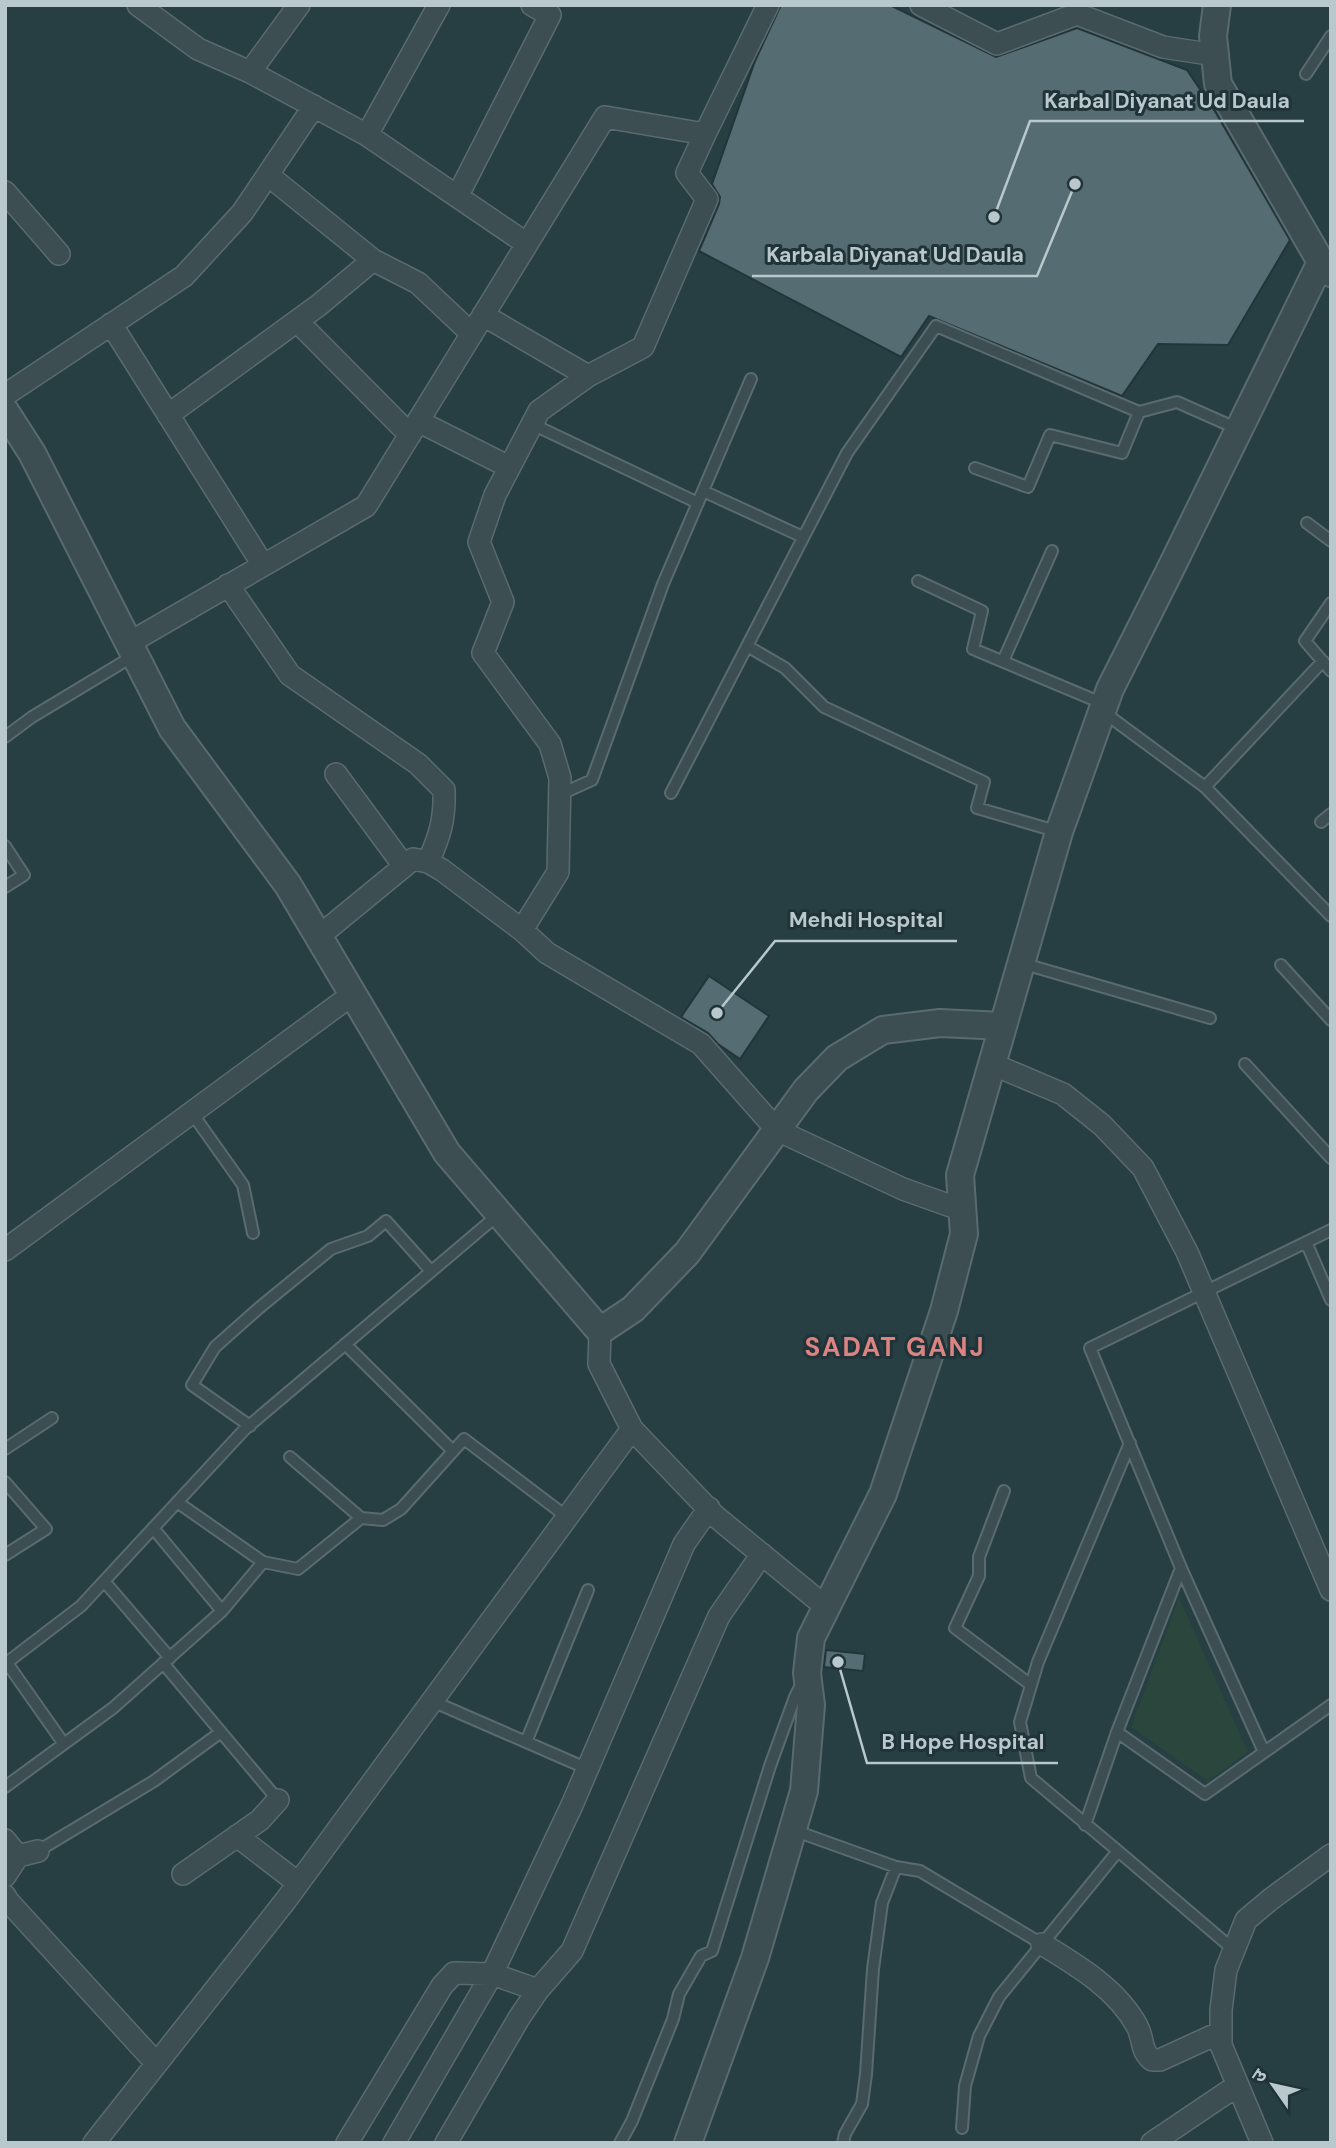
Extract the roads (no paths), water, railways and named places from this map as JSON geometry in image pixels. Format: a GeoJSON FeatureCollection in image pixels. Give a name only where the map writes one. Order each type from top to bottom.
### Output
{"type":"FeatureCollection","features":[{"type":"Feature","properties":{"kind":"street"},"geometry":{"type":"LineString","coordinates":[[138,5],[198,50],[250,72],[367,135],[527,244]]}},
{"type":"Feature","properties":{"kind":"street"},"geometry":{"type":"LineString","coordinates":[[250,72],[299,5]]}},
{"type":"Feature","properties":{"kind":"street"},"geometry":{"type":"LineString","coordinates":[[367,135],[439,5]]}},
{"type":"Feature","properties":{"kind":"street"},"geometry":{"type":"LineString","coordinates":[[458,195],[550,15],[532,5]]}},
{"type":"Feature","properties":{"kind":"street"},"geometry":{"type":"LineString","coordinates":[[523,930],[558,872],[560,778],[550,744],[483,653],[503,602],[479,542],[495,495],[539,411],[588,376],[643,347],[707,199],[688,173],[768,5]]}},
{"type":"Feature","properties":{"kind":"street"},"geometry":{"type":"LineString","coordinates":[[921,5],[997,44],[1077,13],[1163,47],[1215,55]]}},
{"type":"Feature","properties":{"kind":"street"},"geometry":{"type":"LineString","coordinates":[[688,2143],[755,1958],[804,1791],[811,1705],[807,1672],[811,1638],[883,1494],[944,1311],[964,1234],[960,1175],[1059,832],[1110,689],[1239,429],[1326,267],[1218,84],[1213,36],[1217,5]]}},
{"type":"Feature","properties":{"kind":"street"},"geometry":{"type":"LineString","coordinates":[[5,395],[184,276],[242,213],[314,106]]}},
{"type":"Feature","properties":{"kind":"street"},"geometry":{"type":"LineString","coordinates":[[132,649],[228,585],[366,506],[605,117],[705,134]]}},
{"type":"Feature","properties":{"kind":"street"},"geometry":{"type":"LineString","coordinates":[[268,175],[373,260],[418,283],[472,334]]}},
{"type":"Feature","properties":{"kind":"street"},"geometry":{"type":"LineString","coordinates":[[5,192],[59,254]]}},
{"type":"Feature","properties":{"kind":"street"},"geometry":{"type":"LineString","coordinates":[[168,415],[297,321],[373,260]]}},
{"type":"Feature","properties":{"kind":"street"},"geometry":{"type":"LineString","coordinates":[[483,315],[588,376]]}},
{"type":"Feature","properties":{"kind":"street"},"geometry":{"type":"LineString","coordinates":[[297,321],[414,428],[509,467]]}},
{"type":"Feature","properties":{"kind":"street"},"geometry":{"type":"LineString","coordinates":[[111,324],[263,565]]}},
{"type":"Feature","properties":{"kind":"street"},"geometry":{"type":"LineString","coordinates":[[5,411],[32,453],[172,728],[288,885],[447,1153],[600,1331],[599,1364],[632,1429],[709,1508],[826,1607]]}},
{"type":"Feature","properties":{"kind":"street"},"geometry":{"type":"LineString","coordinates":[[228,585],[290,675],[418,764],[444,790],[444,815],[438,842],[428,862]]}},
{"type":"Feature","properties":{"kind":"street"},"geometry":{"type":"LineString","coordinates":[[336,774],[404,866]]}},
{"type":"Feature","properties":{"kind":"street"},"geometry":{"type":"LineString","coordinates":[[318,937],[413,859],[428,862],[523,930],[548,953],[701,1044],[777,1130],[903,1189],[962,1210]]}},
{"type":"Feature","properties":{"kind":"street"},"geometry":{"type":"LineString","coordinates":[[5,1250],[353,994]]}},
{"type":"Feature","properties":{"kind":"street"},"geometry":{"type":"LineString","coordinates":[[600,1331],[633,1309],[687,1253],[806,1090],[836,1058],[883,1030],[940,1023],[1003,1026]]}},
{"type":"Feature","properties":{"kind":"street"},"geometry":{"type":"LineString","coordinates":[[992,1064],[1063,1094],[1102,1125],[1143,1168],[1187,1252],[1331,1590]]}},
{"type":"Feature","properties":{"kind":"street"},"geometry":{"type":"LineString","coordinates":[[94,2143],[298,1883],[632,1429]]}},
{"type":"Feature","properties":{"kind":"street"},"geometry":{"type":"LineString","coordinates":[[394,2143],[492,1974],[588,1769],[684,1544],[709,1508]]}},
{"type":"Feature","properties":{"kind":"street"},"geometry":{"type":"LineString","coordinates":[[446,2143],[519,2018],[538,1990],[572,1951],[719,1616],[762,1554]]}},
{"type":"Feature","properties":{"kind":"street"},"geometry":{"type":"LineString","coordinates":[[183,1874],[260,1820],[278,1800]]}},
{"type":"Feature","properties":{"kind":"street"},"geometry":{"type":"LineString","coordinates":[[237,1836],[298,1883]]}},
{"type":"Feature","properties":{"kind":"street"},"geometry":{"type":"LineString","coordinates":[[5,1876],[20,1849]]}},
{"type":"Feature","properties":{"kind":"street"},"geometry":{"type":"LineString","coordinates":[[1262,2143],[1221,2045],[1221,2010],[1226,1970],[1246,1920],[1331,1855]]}},
{"type":"Feature","properties":{"kind":"street"},"geometry":{"type":"LineString","coordinates":[[5,1896],[156,2063]]}},
{"type":"Feature","properties":{"kind":"street"},"geometry":{"type":"LineString","coordinates":[[1042,1944],[1080,1967],[1119,2000],[1139,2028],[1145,2054],[1152,2060],[1160,2060],[1221,2032]]}},
{"type":"Feature","properties":{"kind":"street"},"geometry":{"type":"LineString","coordinates":[[347,2143],[454,1973],[492,1974],[538,1990]]}},
{"type":"Feature","properties":{"kind":"street"},"geometry":{"type":"LineString","coordinates":[[1152,2143],[1238,2085]]}},
{"type":"Feature","properties":{"kind":"lane"},"geometry":{"type":"LineString","coordinates":[[1306,74],[1331,36]]}},
{"type":"Feature","properties":{"kind":"lane"},"geometry":{"type":"LineString","coordinates":[[671,793],[847,453],[936,326],[1139,412],[1177,402],[1239,429]]}},
{"type":"Feature","properties":{"kind":"lane"},"geometry":{"type":"LineString","coordinates":[[559,795],[592,780],[663,584],[751,379]]}},
{"type":"Feature","properties":{"kind":"lane"},"geometry":{"type":"LineString","coordinates":[[975,468],[1028,488],[1050,435],[1122,453],[1139,412]]}},
{"type":"Feature","properties":{"kind":"lane"},"geometry":{"type":"LineString","coordinates":[[532,424],[698,503]]}},
{"type":"Feature","properties":{"kind":"lane"},"geometry":{"type":"LineString","coordinates":[[703,491],[803,537]]}},
{"type":"Feature","properties":{"kind":"lane"},"geometry":{"type":"LineString","coordinates":[[1307,523],[1331,541]]}},
{"type":"Feature","properties":{"kind":"lane"},"geometry":{"type":"LineString","coordinates":[[1003,661],[1052,551]]}},
{"type":"Feature","properties":{"kind":"lane"},"geometry":{"type":"LineString","coordinates":[[918,581],[982,611],[974,649],[1103,708],[1205,787],[1331,916]]}},
{"type":"Feature","properties":{"kind":"lane"},"geometry":{"type":"LineString","coordinates":[[1331,603],[1305,641],[1331,671]]}},
{"type":"Feature","properties":{"kind":"lane"},"geometry":{"type":"LineString","coordinates":[[747,646],[785,668],[824,707],[984,782],[977,808],[1059,832]]}},
{"type":"Feature","properties":{"kind":"lane"},"geometry":{"type":"LineString","coordinates":[[5,737],[132,649]]}},
{"type":"Feature","properties":{"kind":"lane"},"geometry":{"type":"LineString","coordinates":[[1205,787],[1323,662]]}},
{"type":"Feature","properties":{"kind":"lane"},"geometry":{"type":"LineString","coordinates":[[5,846],[24,875],[5,887]]}},
{"type":"Feature","properties":{"kind":"lane"},"geometry":{"type":"LineString","coordinates":[[1021,963],[1210,1018]]}},
{"type":"Feature","properties":{"kind":"lane"},"geometry":{"type":"LineString","coordinates":[[1280,965],[1331,1020]]}},
{"type":"Feature","properties":{"kind":"lane"},"geometry":{"type":"LineString","coordinates":[[1245,1064],[1331,1158]]}},
{"type":"Feature","properties":{"kind":"lane"},"geometry":{"type":"LineString","coordinates":[[192,1113],[243,1185],[253,1233]]}},
{"type":"Feature","properties":{"kind":"lane"},"geometry":{"type":"LineString","coordinates":[[64,1744],[6,1663],[81,1606],[250,1426],[499,1214]]}},
{"type":"Feature","properties":{"kind":"lane"},"geometry":{"type":"LineString","coordinates":[[250,1426],[192,1385],[215,1347],[259,1308],[331,1249],[368,1236],[386,1221],[431,1271]]}},
{"type":"Feature","properties":{"kind":"lane"},"geometry":{"type":"LineString","coordinates":[[1264,1752],[1181,1568],[1090,1348],[1331,1230]]}},
{"type":"Feature","properties":{"kind":"lane"},"geometry":{"type":"LineString","coordinates":[[1306,1242],[1331,1300]]}},
{"type":"Feature","properties":{"kind":"lane"},"geometry":{"type":"LineString","coordinates":[[345,1344],[453,1451]]}},
{"type":"Feature","properties":{"kind":"lane"},"geometry":{"type":"LineString","coordinates":[[5,1450],[52,1418]]}},
{"type":"Feature","properties":{"kind":"lane"},"geometry":{"type":"LineString","coordinates":[[290,1457],[361,1518],[383,1520],[401,1509],[464,1439],[567,1517]]}},
{"type":"Feature","properties":{"kind":"lane"},"geometry":{"type":"LineString","coordinates":[[1130,1443],[1038,1662],[1020,1722],[1031,1778],[1234,1950]]}},
{"type":"Feature","properties":{"kind":"lane"},"geometry":{"type":"LineString","coordinates":[[5,1482],[46,1529],[5,1555]]}},
{"type":"Feature","properties":{"kind":"lane"},"geometry":{"type":"LineString","coordinates":[[1004,1491],[978,1557],[979,1576],[955,1629],[1031,1685]]}},
{"type":"Feature","properties":{"kind":"lane"},"geometry":{"type":"LineString","coordinates":[[177,1502],[263,1562],[298,1569],[361,1518]]}},
{"type":"Feature","properties":{"kind":"lane"},"geometry":{"type":"LineString","coordinates":[[153,1528],[222,1611]]}},
{"type":"Feature","properties":{"kind":"lane"},"geometry":{"type":"LineString","coordinates":[[5,1787],[113,1708],[167,1661],[222,1611],[263,1562]]}},
{"type":"Feature","properties":{"kind":"lane"},"geometry":{"type":"LineString","coordinates":[[1085,1825],[1117,1732],[1181,1568]]}},
{"type":"Feature","properties":{"kind":"lane"},"geometry":{"type":"LineString","coordinates":[[104,1581],[221,1732],[278,1800]]}},
{"type":"Feature","properties":{"kind":"lane"},"geometry":{"type":"LineString","coordinates":[[526,1741],[589,1590]]}},
{"type":"Feature","properties":{"kind":"lane"},"geometry":{"type":"LineString","coordinates":[[620,2143],[632,2121],[673,2019],[680,1994],[701,1956],[712,1951],[770,1766],[795,1696],[807,1672]]}},
{"type":"Feature","properties":{"kind":"lane"},"geometry":{"type":"LineString","coordinates":[[432,1701],[588,1769]]}},
{"type":"Feature","properties":{"kind":"lane"},"geometry":{"type":"LineString","coordinates":[[1117,1732],[1205,1794],[1331,1705]]}},
{"type":"Feature","properties":{"kind":"lane"},"geometry":{"type":"LineString","coordinates":[[20,1849],[154,1781],[221,1732]]}},
{"type":"Feature","properties":{"kind":"lane"},"geometry":{"type":"LineString","coordinates":[[793,1830],[896,1867],[920,1871],[1042,1944]]}},
{"type":"Feature","properties":{"kind":"lane"},"geometry":{"type":"LineString","coordinates":[[962,2128],[965,2086],[979,2036],[999,1997],[1118,1851]]}},
{"type":"Feature","properties":{"kind":"lane"},"geometry":{"type":"LineString","coordinates":[[843,2143],[845,2134],[862,2104],[873,1969],[882,1903],[896,1867]]}},
{"type":"Feature","properties":{"kind":"place","name":"Karbala Diyanat Ud Daula"},"geometry":{"type":"Point","coordinates":[1075,184]}},
{"type":"Feature","properties":{"kind":"place","name":"Karbal Diyanat Ud Daula"},"geometry":{"type":"Point","coordinates":[994,217]}},
{"type":"Feature","properties":{"kind":"place","name":"Mehdi Hospital"},"geometry":{"type":"Point","coordinates":[717,1013]}},
{"type":"Feature","properties":{"kind":"place","name":"B Hope Hospital"},"geometry":{"type":"Point","coordinates":[838,1662]}},
{"type":"Feature","properties":{"kind":"district","name":"SADAT GANJ"},"geometry":{"type":"Point","coordinates":[895,1347]}}]}
